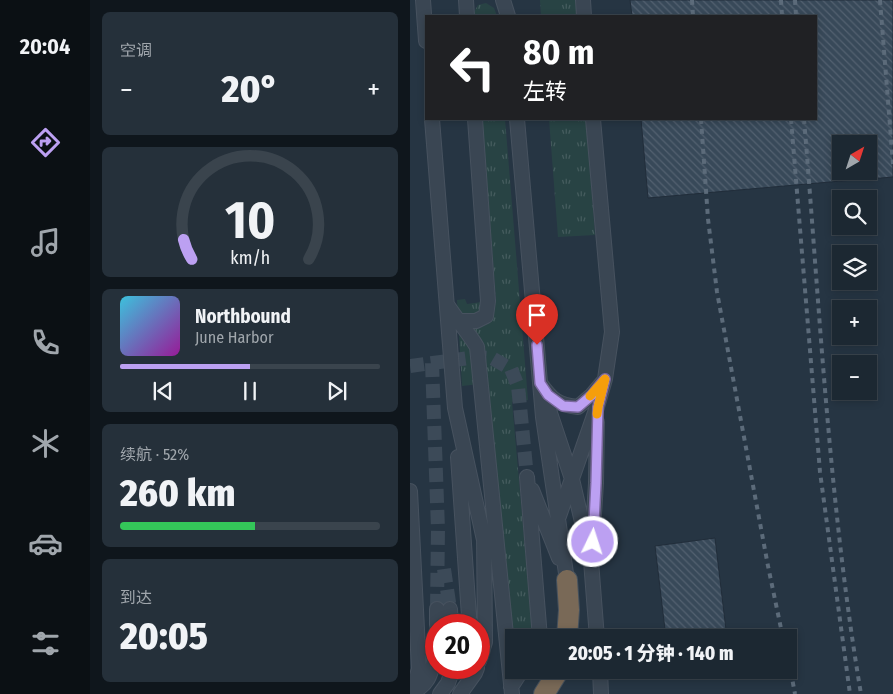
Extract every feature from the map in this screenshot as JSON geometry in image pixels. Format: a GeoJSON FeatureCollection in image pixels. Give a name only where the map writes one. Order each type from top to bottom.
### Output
{"type":"FeatureCollection","features":[{"type":"Feature","properties":{"kind":"highway"},"geometry":{"type":"LineString","coordinates":[[567,580],[569,610],[568,629]]}},
{"type":"Feature","properties":{"kind":"highway"},"geometry":{"type":"LineString","coordinates":[[544,694],[553,679]]}},
{"type":"Feature","properties":{"kind":"lane"},"geometry":{"type":"LineString","coordinates":[[423,0],[425,27]]}},
{"type":"Feature","properties":{"kind":"lane"},"geometry":{"type":"LineString","coordinates":[[466,0],[467,15]]}},
{"type":"Feature","properties":{"kind":"lane"},"geometry":{"type":"LineString","coordinates":[[503,0],[508,15]]}},
{"type":"Feature","properties":{"kind":"lane"},"geometry":{"type":"LineString","coordinates":[[583,0],[584,15]]}},
{"type":"Feature","properties":{"kind":"lane"},"geometry":{"type":"LineString","coordinates":[[432,120],[470,614]]}},
{"type":"Feature","properties":{"kind":"lane"},"geometry":{"type":"LineString","coordinates":[[458,321],[476,321],[486,316],[488,301],[475,120]]}},
{"type":"Feature","properties":{"kind":"lane"},"geometry":{"type":"LineString","coordinates":[[517,120],[543,417],[567,580]]}},
{"type":"Feature","properties":{"kind":"lane"},"geometry":{"type":"LineString","coordinates":[[558,519],[598,407],[605,379],[612,332],[593,120]]}},
{"type":"Feature","properties":{"kind":"lane"},"geometry":{"type":"LineString","coordinates":[[447,304],[458,321],[469,333],[477,348],[512,691]]}},
{"type":"Feature","properties":{"kind":"lane"},"geometry":{"type":"LineString","coordinates":[[540,383],[548,395],[563,406],[578,407],[592,395],[605,379]]}},
{"type":"Feature","properties":{"kind":"lane"},"geometry":{"type":"LineString","coordinates":[[480,380],[485,614]]}},
{"type":"Feature","properties":{"kind":"lane"},"geometry":{"type":"LineString","coordinates":[[540,383],[572,480],[592,561]]}},
{"type":"Feature","properties":{"kind":"lane"},"geometry":{"type":"LineString","coordinates":[[596,629],[592,561],[598,407]]}},
{"type":"Feature","properties":{"kind":"lane"},"geometry":{"type":"LineString","coordinates":[[455,408],[484,540]]}},
{"type":"Feature","properties":{"kind":"lane"},"geometry":{"type":"LineString","coordinates":[[539,629],[526,477],[567,580]]}},
{"type":"Feature","properties":{"kind":"lane"},"geometry":{"type":"LineString","coordinates":[[410,491],[419,668],[415,691]]}},
{"type":"Feature","properties":{"kind":"lane"},"geometry":{"type":"LineString","coordinates":[[415,691],[426,679]]}},
{"type":"Feature","properties":{"kind":"lane"},"geometry":{"type":"LineString","coordinates":[[415,691],[436,679]]}},
{"type":"Feature","properties":{"kind":"lane"},"geometry":{"type":"LineString","coordinates":[[440,694],[449,679]]}},
{"type":"Feature","properties":{"kind":"lane"},"geometry":{"type":"LineString","coordinates":[[460,694],[471,679]]}},
{"type":"Feature","properties":{"kind":"lane"},"geometry":{"type":"LineString","coordinates":[[512,691],[518,679]]}},
{"type":"Feature","properties":{"kind":"lane"},"geometry":{"type":"LineString","coordinates":[[600,679],[601,694]]}},
{"type":"Feature","properties":{"kind":"green space"},"geometry":{"type":"Polygon","coordinates":[[[540,0],[576,0],[577,15],[541,15],[540,0]]]}},
{"type":"Feature","properties":{"kind":"green space"},"geometry":{"type":"Polygon","coordinates":[[[486,3],[494,8],[497,15],[474,15],[478,5],[486,3]]]}},
{"type":"Feature","properties":{"kind":"green space"},"geometry":{"type":"Polygon","coordinates":[[[482,120],[505,120],[528,400],[512,402],[532,629],[509,629],[488,383],[462,386],[457,300],[465,299],[467,304],[496,300],[482,120]]]}},
{"type":"Feature","properties":{"kind":"green space"},"geometry":{"type":"Polygon","coordinates":[[[549,120],[586,120],[595,235],[558,237],[549,120]]]}},
{"type":"Feature","properties":{"kind":"building"},"geometry":{"type":"Polygon","coordinates":[[[630,0],[893,0],[893,177],[878,178],[878,135],[832,135],[832,180],[853,180],[648,198],[641,120],[817,120],[817,15],[632,15],[630,0]]]}},
{"type":"Feature","properties":{"kind":"building"},"geometry":{"type":"Polygon","coordinates":[[[715,538],[726,629],[665,629],[655,546],[715,538]]]}},
{"type":"Feature","properties":{"kind":"tunnel"},"geometry":{"type":"LineString","coordinates":[[410,366],[477,357],[492,358],[511,369],[518,386],[527,477]]}},
{"type":"Feature","properties":{"kind":"tunnel"},"geometry":{"type":"LineString","coordinates":[[432,363],[438,529],[437,609]]}},
{"type":"Feature","properties":{"kind":"tunnel"},"geometry":{"type":"LineString","coordinates":[[444,569],[450,609]]}},
{"type":"Feature","properties":{"kind":"railway"},"geometry":{"type":"LineString","coordinates":[[692,0],[693,15]]}},
{"type":"Feature","properties":{"kind":"railway"},"geometry":{"type":"LineString","coordinates":[[781,0],[782,15]]}},
{"type":"Feature","properties":{"kind":"railway"},"geometry":{"type":"LineString","coordinates":[[795,0],[796,15]]}},
{"type":"Feature","properties":{"kind":"railway"},"geometry":{"type":"LineString","coordinates":[[880,0],[893,164]]}},
{"type":"Feature","properties":{"kind":"railway"},"geometry":{"type":"LineString","coordinates":[[701,120],[708,219],[717,292],[781,629]]}},
{"type":"Feature","properties":{"kind":"railway"},"geometry":{"type":"LineString","coordinates":[[791,120],[820,472],[850,694]]}},
{"type":"Feature","properties":{"kind":"railway"},"geometry":{"type":"LineString","coordinates":[[804,120],[833,479],[850,623],[861,694]]}},
{"type":"Feature","properties":{"kind":"railway"},"geometry":{"type":"LineString","coordinates":[[792,679],[795,694]]}},
{"type":"Feature","properties":{"kind":"slow traffic"},"geometry":{"type":"LineString","coordinates":[[590,396],[605,379],[597,414]]}},
{"type":"Feature","properties":{"kind":"route"},"geometry":{"type":"LineString","coordinates":[[537,345],[540,383],[548,395],[563,406],[578,407],[592,395],[605,379],[598,407],[593,542]]}}]}
